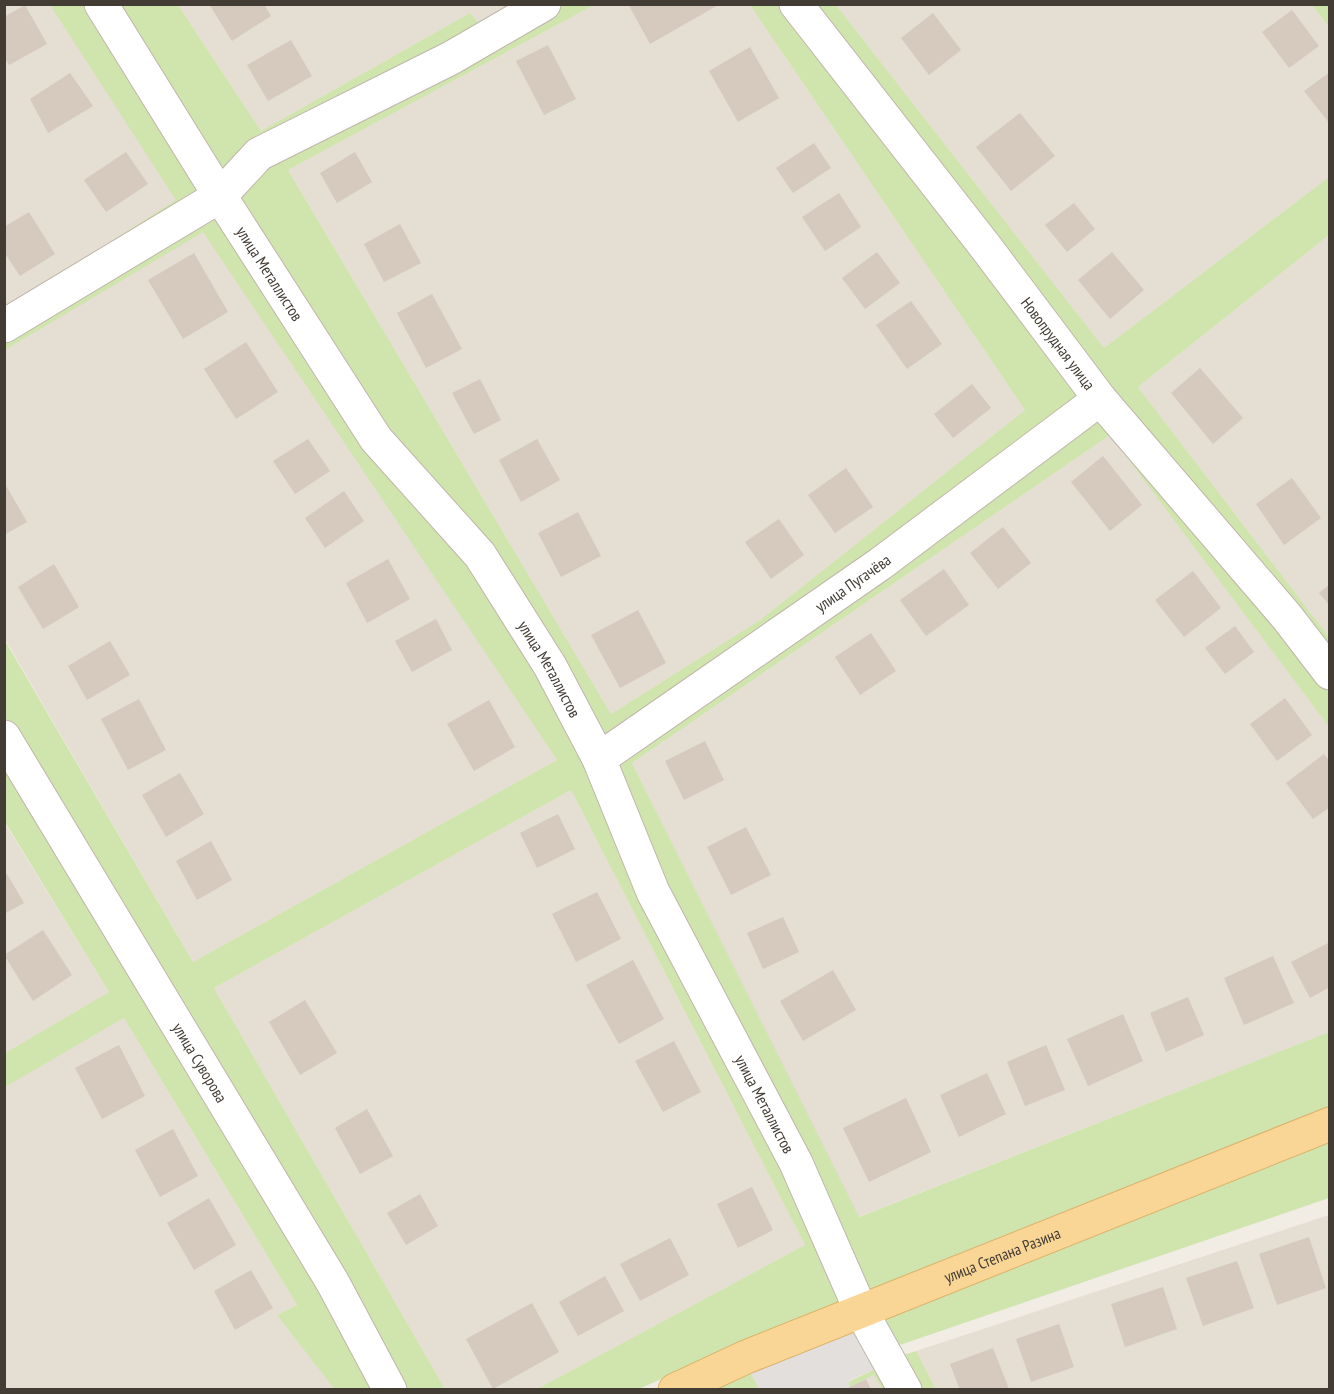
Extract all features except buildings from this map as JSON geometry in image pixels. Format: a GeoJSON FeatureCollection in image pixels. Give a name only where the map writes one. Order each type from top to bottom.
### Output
{"type":"FeatureCollection","features":[{"type":"Feature","properties":{"kind":"main road","name":"улица Степана Разина"},"geometry":{"type":"LineString","coordinates":[[675,1389],[746,1357],[1329,1124]]}},
{"type":"Feature","properties":{"kind":"street","name":"улица Металлистов"},"geometry":{"type":"LineString","coordinates":[[100,4],[376,439],[480,555],[550,666],[599,759],[653,892],[796,1163],[861,1311],[905,1389]]}},
{"type":"Feature","properties":{"kind":"street"},"geometry":{"type":"LineString","coordinates":[[4,326],[220,196],[259,154],[451,58],[543,4]]}},
{"type":"Feature","properties":{"kind":"street","name":"Новопрудная улица"},"geometry":{"type":"LineString","coordinates":[[796,4],[988,250],[1100,399],[1287,617],[1329,673]]}},
{"type":"Feature","properties":{"kind":"street","name":"улица Пугачёва"},"geometry":{"type":"LineString","coordinates":[[599,759],[880,564],[1100,399]]}},
{"type":"Feature","properties":{"kind":"street","name":"улица Суворова"},"geometry":{"type":"LineString","coordinates":[[4,737],[333,1283],[390,1389]]}},
{"type":"Feature","properties":{"kind":"shaded area"},"geometry":{"type":"Polygon","coordinates":[[[5,5],[50,5],[177,200],[5,309],[5,5]]]}},
{"type":"Feature","properties":{"kind":"shaded area"},"geometry":{"type":"Polygon","coordinates":[[[178,5],[518,5],[483,28],[470,13],[261,131],[178,5]]]}},
{"type":"Feature","properties":{"kind":"shaded area"},"geometry":{"type":"Polygon","coordinates":[[[594,5],[750,5],[1025,410],[760,620],[611,714],[288,170],[594,5]]]}},
{"type":"Feature","properties":{"kind":"shaded area"},"geometry":{"type":"Polygon","coordinates":[[[836,5],[1312,5],[1329,27],[1329,177],[1104,348],[836,5]]]}},
{"type":"Feature","properties":{"kind":"shaded area"},"geometry":{"type":"Polygon","coordinates":[[[203,231],[557,760],[193,962],[5,639],[4,350],[203,231]]]}},
{"type":"Feature","properties":{"kind":"shaded area"},"geometry":{"type":"Polygon","coordinates":[[[1329,235],[1329,637],[1138,387],[1329,235]]]}},
{"type":"Feature","properties":{"kind":"shaded area"},"geometry":{"type":"Polygon","coordinates":[[[1110,435],[1329,727],[1329,1032],[858,1217],[632,763],[1110,435]]]}},
{"type":"Feature","properties":{"kind":"shaded area"},"geometry":{"type":"Polygon","coordinates":[[[571,790],[805,1245],[537,1389],[445,1389],[214,988],[571,790]]]}},
{"type":"Feature","properties":{"kind":"shaded area"},"geometry":{"type":"Polygon","coordinates":[[[4,822],[109,992],[5,1053],[4,1053],[4,822]]]}},
{"type":"Feature","properties":{"kind":"shaded area"},"geometry":{"type":"Polygon","coordinates":[[[124,1018],[297,1305],[277,1315],[334,1389],[5,1389],[4,1087],[124,1018]]]}},
{"type":"Feature","properties":{"kind":"shaded area"},"geometry":{"type":"Polygon","coordinates":[[[1329,1215],[1329,1389],[936,1389],[916,1351],[1329,1215]]]}},
{"type":"Feature","properties":{"kind":"shaded area"},"geometry":{"type":"Polygon","coordinates":[[[855,1328],[883,1365],[848,1381],[850,1387],[844,1390],[759,1389],[749,1369],[855,1328]]]}},
{"type":"Feature","properties":{"kind":"shaded area"},"geometry":{"type":"Polygon","coordinates":[[[874,1375],[882,1389],[844,1390],[874,1375]]]}},
{"type":"Feature","properties":{"kind":"green space"},"geometry":{"type":"Polygon","coordinates":[[[50,5],[92,5],[209,194],[5,309],[176,200],[50,5]]]}},
{"type":"Feature","properties":{"kind":"green space"},"geometry":{"type":"Polygon","coordinates":[[[110,5],[178,5],[261,131],[470,13],[483,28],[222,186],[110,5]]]}},
{"type":"Feature","properties":{"kind":"green space"},"geometry":{"type":"Polygon","coordinates":[[[560,5],[594,5],[288,170],[611,714],[760,620],[1025,410],[750,5],[786,5],[1089,397],[604,749],[380,431],[231,198],[264,159],[560,5]]]}},
{"type":"Feature","properties":{"kind":"green space"},"geometry":{"type":"Polygon","coordinates":[[[806,5],[836,5],[1104,348],[1329,177],[1329,235],[1138,387],[1329,637],[1329,659],[1116,399],[806,5]]]}},
{"type":"Feature","properties":{"kind":"green space"},"geometry":{"type":"Polygon","coordinates":[[[1312,5],[1329,5],[1329,27],[1312,5]]]}},
{"type":"Feature","properties":{"kind":"green space"},"geometry":{"type":"Polygon","coordinates":[[[216,205],[475,557],[542,669],[787,1162],[840,1304],[741,1343],[639,1389],[537,1389],[805,1245],[571,790],[214,988],[445,1389],[399,1389],[171,997],[5,720],[4,639],[193,962],[557,760],[203,232],[5,350],[5,332],[216,205]]]}},
{"type":"Feature","properties":{"kind":"green space"},"geometry":{"type":"Polygon","coordinates":[[[1096,409],[1329,684],[1329,727],[1110,435],[632,763],[859,1217],[1329,1032],[1329,1110],[875,1290],[860,1286],[611,771],[618,754],[1096,409]]]}},
{"type":"Feature","properties":{"kind":"green space"},"geometry":{"type":"Polygon","coordinates":[[[5,756],[381,1389],[334,1389],[277,1315],[297,1305],[124,1018],[5,1087],[5,1053],[109,992],[5,822],[5,756]]]}},
{"type":"Feature","properties":{"kind":"green space"},"geometry":{"type":"Polygon","coordinates":[[[1329,1140],[1329,1198],[894,1347],[885,1316],[1329,1140]]]}},
{"type":"Feature","properties":{"kind":"green space"},"geometry":{"type":"Polygon","coordinates":[[[916,1351],[936,1389],[915,1389],[898,1357],[916,1351]]]}},
{"type":"Feature","properties":{"kind":"green space"},"geometry":{"type":"Polygon","coordinates":[[[883,1365],[896,1389],[882,1389],[874,1375],[850,1387],[848,1382],[883,1365]]]}},
{"type":"Feature","properties":{"kind":"green space"},"geometry":{"type":"Polygon","coordinates":[[[749,1369],[759,1389],[705,1390],[749,1369]]]}}]}
